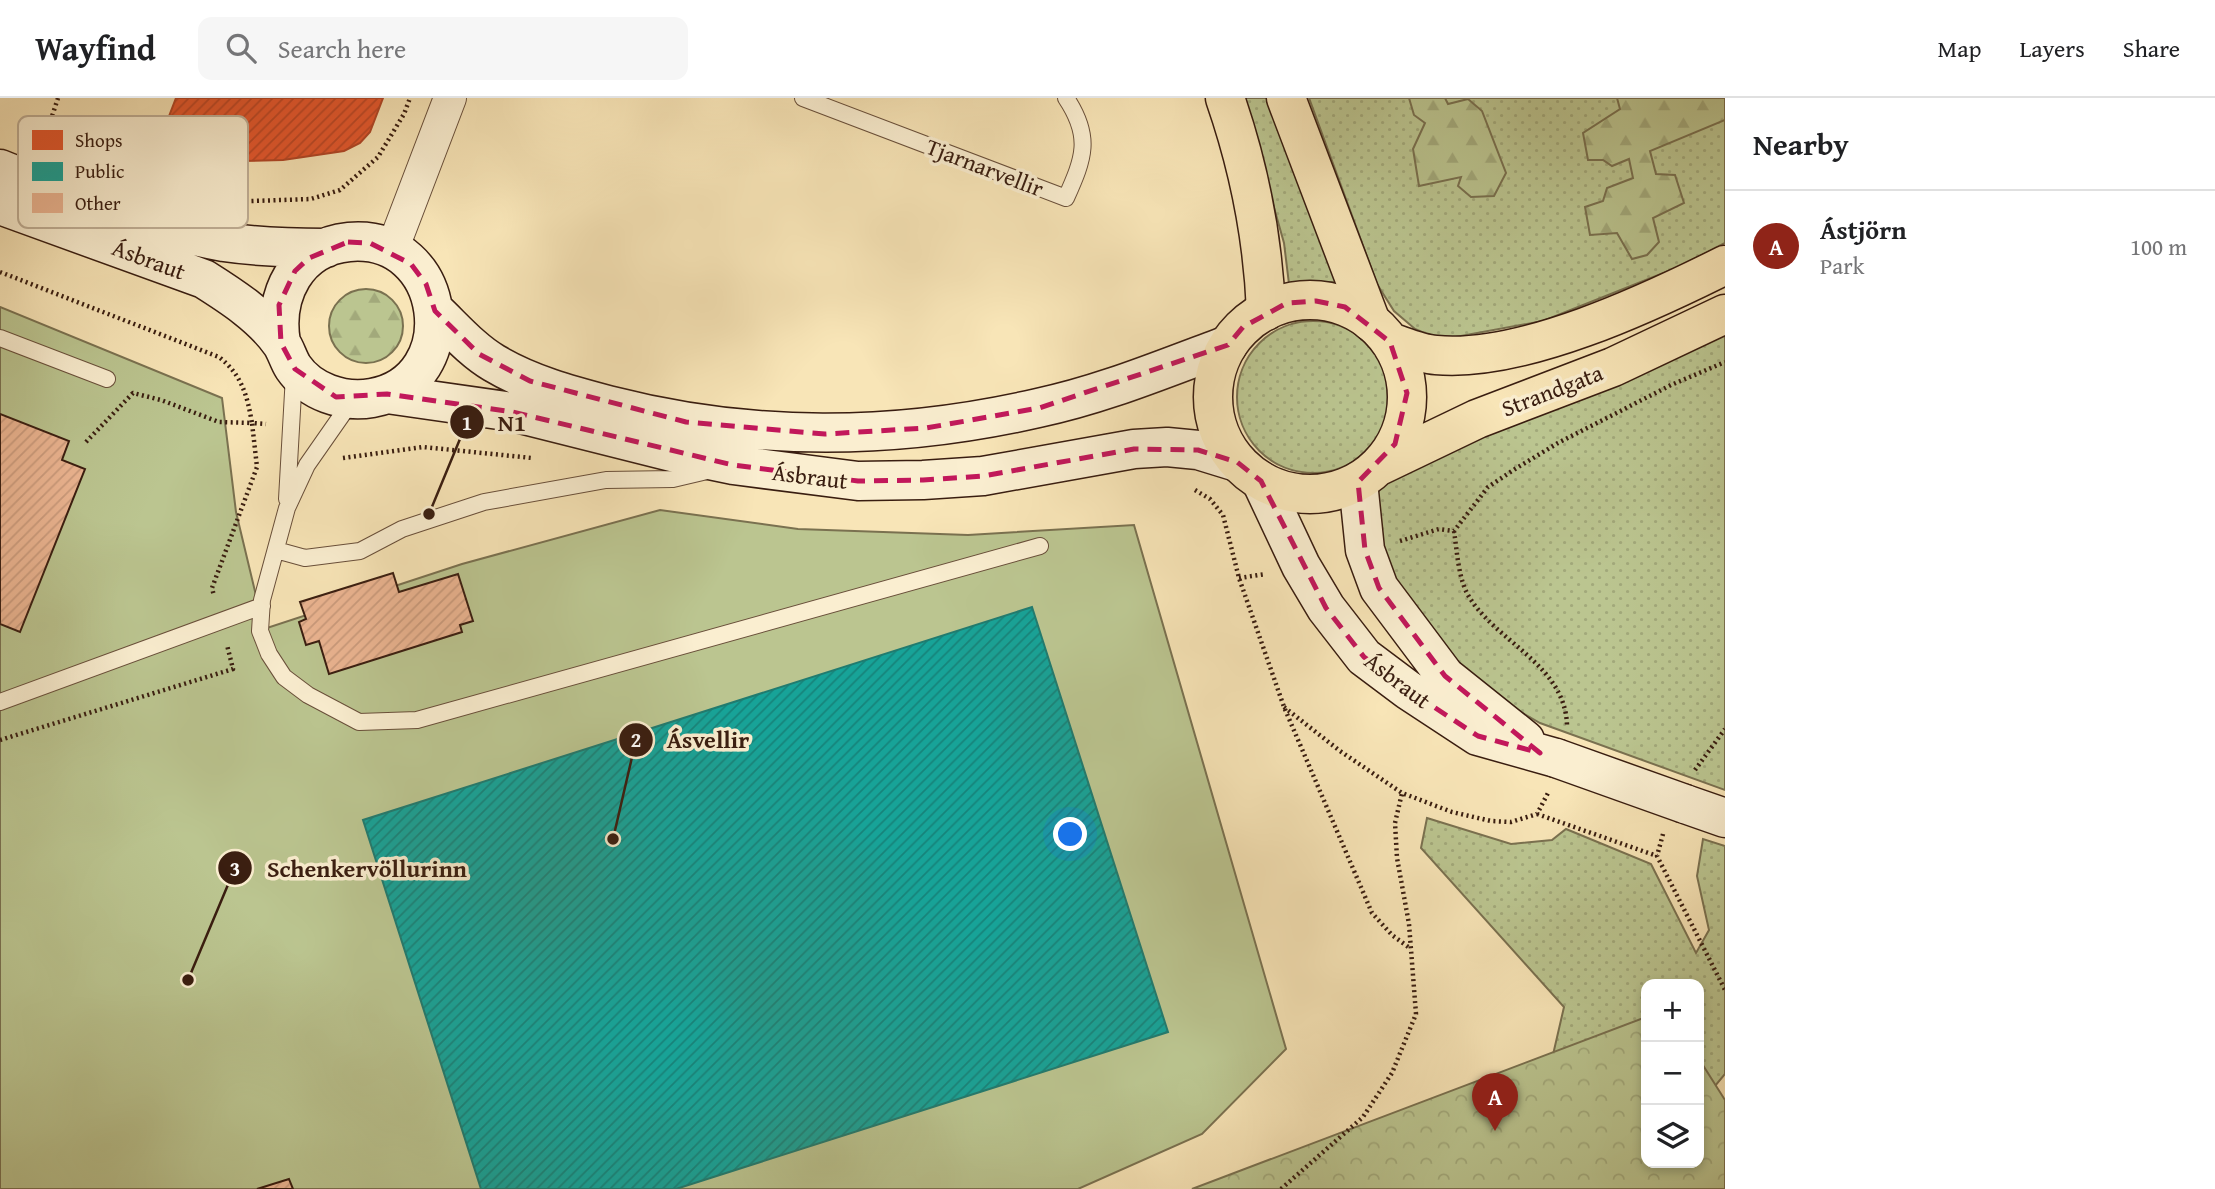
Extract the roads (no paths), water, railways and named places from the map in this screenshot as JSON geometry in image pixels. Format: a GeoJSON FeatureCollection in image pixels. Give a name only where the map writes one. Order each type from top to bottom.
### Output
{"type":"FeatureCollection","features":[{"type":"Feature","properties":{"kind":"main road"},"geometry":{"type":"LineString","coordinates":[[1225,98],[1259,227],[1266,311]]}},
{"type":"Feature","properties":{"kind":"main road"},"geometry":{"type":"LineString","coordinates":[[1286,98],[1380,332],[1402,366],[1407,393],[1405,419],[1395,444],[1368,474],[1334,491],[1309,494],[1285,491],[1249,472],[1223,441],[1215,417],[1213,392],[1217,367],[1228,345],[1242,327],[1266,311],[1287,303],[1316,300],[1345,307],[1380,332],[1433,355],[1459,356],[1528,344],[1642,304],[1725,265]]}},
{"type":"Feature","properties":{"kind":"main road","name":"Strandgata"},"geometry":{"type":"LineString","coordinates":[[1368,474],[1477,419],[1613,367],[1725,314]]}},
{"type":"Feature","properties":{"kind":"street"},"geometry":{"type":"LineString","coordinates":[[391,250],[450,98]]}},
{"type":"Feature","properties":{"kind":"street","name":"Ásbraut"},"geometry":{"type":"LineString","coordinates":[[0,169],[18,176]]}},
{"type":"Feature","properties":{"kind":"street","name":"Ásbraut"},"geometry":{"type":"LineString","coordinates":[[0,205],[18,212]]}},
{"type":"Feature","properties":{"kind":"street","name":"Ásbraut"},"geometry":{"type":"LineString","coordinates":[[63,228],[204,279],[253,314],[288,356]]}},
{"type":"Feature","properties":{"kind":"street","name":"Ásbraut"},"geometry":{"type":"LineString","coordinates":[[168,228],[224,242],[326,248]]}},
{"type":"Feature","properties":{"kind":"street"},"geometry":{"type":"LineString","coordinates":[[348,242],[370,243],[391,250],[411,264],[426,284],[435,311],[434,335],[428,355],[413,376],[370,397],[320,391],[288,356],[278,324],[279,305],[285,287],[302,264],[326,248],[348,242]]}},
{"type":"Feature","properties":{"kind":"street","name":"Ásbraut"},"geometry":{"type":"LineString","coordinates":[[435,311],[479,354],[530,381],[637,412],[686,422],[760,432],[825,435],[873,433],[976,421],[1039,408],[1099,392],[1228,345]]}},
{"type":"Feature","properties":{"kind":"street","name":"Ásbraut"},"geometry":{"type":"LineString","coordinates":[[370,397],[513,412],[733,465],[800,476],[858,481],[983,476],[1134,449],[1167,447],[1198,450],[1249,472],[1326,608],[1364,657],[1408,690],[1478,736],[1554,747],[1687,791],[1725,818]]}},
{"type":"Feature","properties":{"kind":"street","name":"Ásbraut"},"geometry":{"type":"LineString","coordinates":[[1368,474],[1365,550],[1379,589],[1445,676],[1554,747]]}},
{"type":"Feature","properties":{"kind":"lane","name":"Tjarnarvellir"},"geometry":{"type":"LineString","coordinates":[[803,98],[1066,198],[1082,163],[1084,136],[1076,113],[1066,98]]}},
{"type":"Feature","properties":{"kind":"lane"},"geometry":{"type":"LineString","coordinates":[[0,338],[107,379]]}},
{"type":"Feature","properties":{"kind":"lane"},"geometry":{"type":"LineString","coordinates":[[287,508],[288,356]]}},
{"type":"Feature","properties":{"kind":"lane"},"geometry":{"type":"LineString","coordinates":[[370,397],[307,465],[287,508],[262,606],[260,631],[269,654],[284,677],[308,695],[359,722],[417,720],[1040,546]]}},
{"type":"Feature","properties":{"kind":"lane"},"geometry":{"type":"LineString","coordinates":[[276,550],[305,558],[360,551],[402,529],[484,502],[606,480],[673,479],[733,465]]}},
{"type":"Feature","properties":{"kind":"lane"},"geometry":{"type":"LineString","coordinates":[[0,702],[262,606]]}},
{"type":"Feature","properties":{"kind":"place","name":"N1"},"geometry":{"type":"Point","coordinates":[429,514]}},
{"type":"Feature","properties":{"kind":"place","name":"Ásvellir"},"geometry":{"type":"Point","coordinates":[613,839]}},
{"type":"Feature","properties":{"kind":"place","name":"Schenkervöllurinn"},"geometry":{"type":"Point","coordinates":[188,980]}},
{"type":"Feature","properties":{"kind":"place","name":"Ástjörn"},"geometry":{"type":"Point","coordinates":[1495,1131]}}]}
